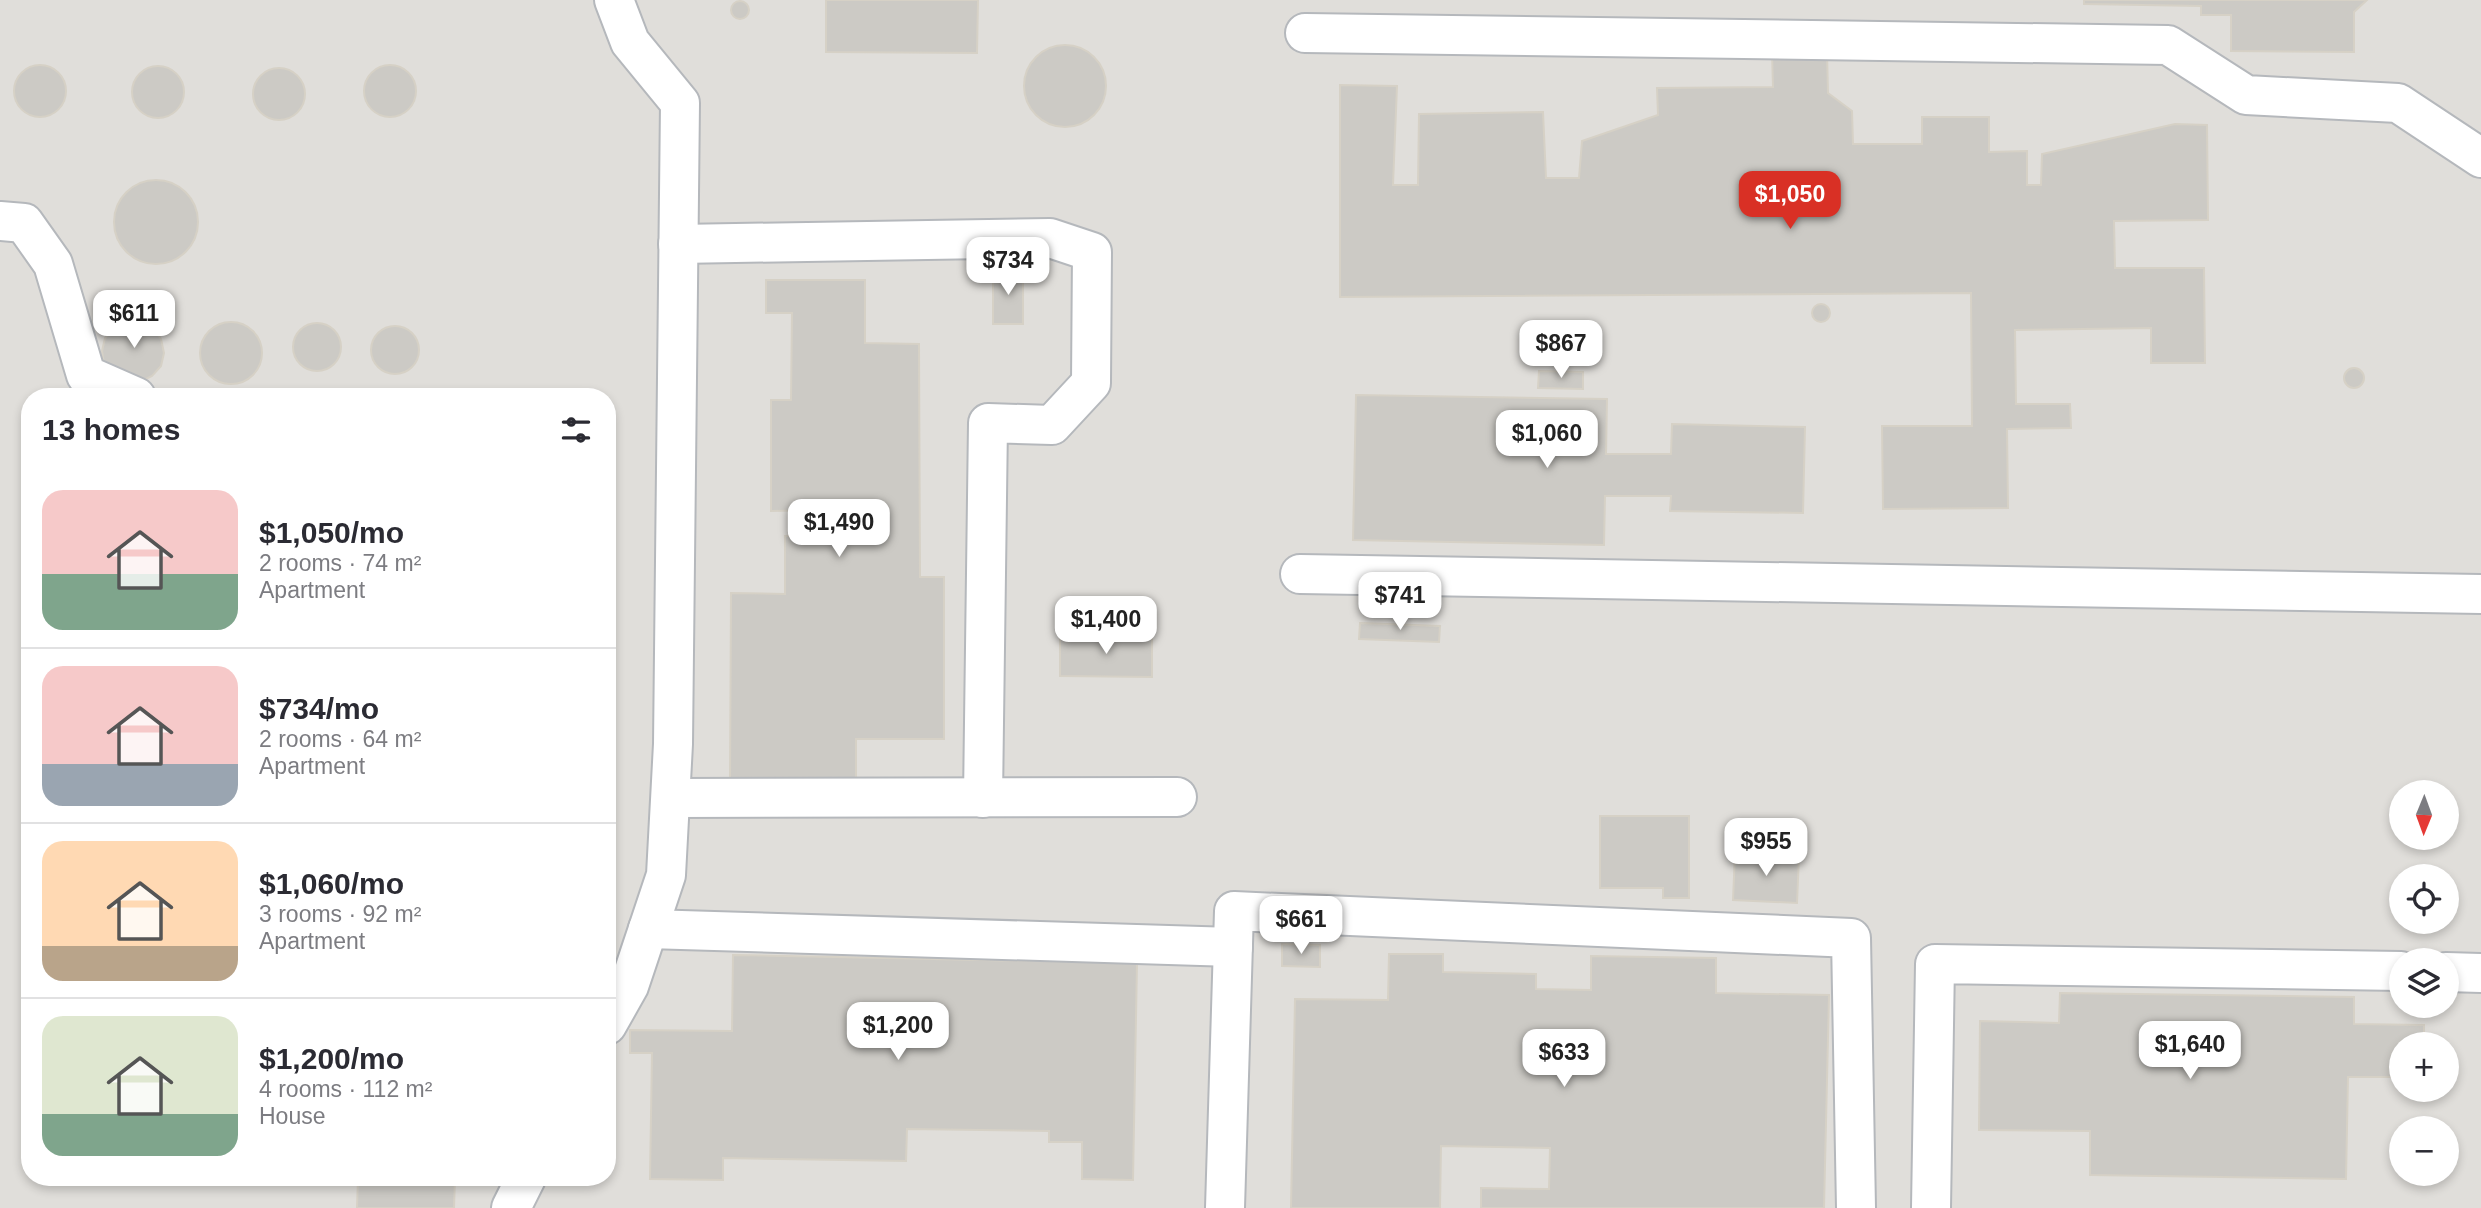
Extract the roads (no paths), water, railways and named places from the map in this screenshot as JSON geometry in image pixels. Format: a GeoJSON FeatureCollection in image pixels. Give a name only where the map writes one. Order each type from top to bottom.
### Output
{"type":"FeatureCollection","features":[{"type":"Feature","properties":{"kind":"lane"},"geometry":{"type":"LineString","coordinates":[[614,0],[630,42],[680,103],[673,744],[666,875],[629,986],[616,1010]]}},
{"type":"Feature","properties":{"kind":"lane"},"geometry":{"type":"LineString","coordinates":[[1305,33],[2168,44],[2246,96],[2398,103],[2481,158]]}},
{"type":"Feature","properties":{"kind":"lane"},"geometry":{"type":"LineString","coordinates":[[0,221],[24,223],[53,264],[86,375],[116,388]]}},
{"type":"Feature","properties":{"kind":"lane"},"geometry":{"type":"LineString","coordinates":[[678,244],[1050,238],[1092,252],[1091,383],[1052,425],[988,423],[983,798]]}},
{"type":"Feature","properties":{"kind":"lane"},"geometry":{"type":"LineString","coordinates":[[1300,574],[2481,594]]}},
{"type":"Feature","properties":{"kind":"lane"},"geometry":{"type":"LineString","coordinates":[[670,798],[1177,797]]}},
{"type":"Feature","properties":{"kind":"lane"},"geometry":{"type":"LineString","coordinates":[[1225,1208],[1234,911],[1851,937],[1856,1208]]}},
{"type":"Feature","properties":{"kind":"lane"},"geometry":{"type":"LineString","coordinates":[[648,929],[1233,947]]}},
{"type":"Feature","properties":{"kind":"lane"},"geometry":{"type":"LineString","coordinates":[[1931,1208],[1935,964],[2389,971]]}},
{"type":"Feature","properties":{"kind":"lane"},"geometry":{"type":"LineString","coordinates":[[2459,972],[2481,973]]}},
{"type":"Feature","properties":{"kind":"lane"},"geometry":{"type":"LineString","coordinates":[[511,1208],[522,1186]]}}]}
